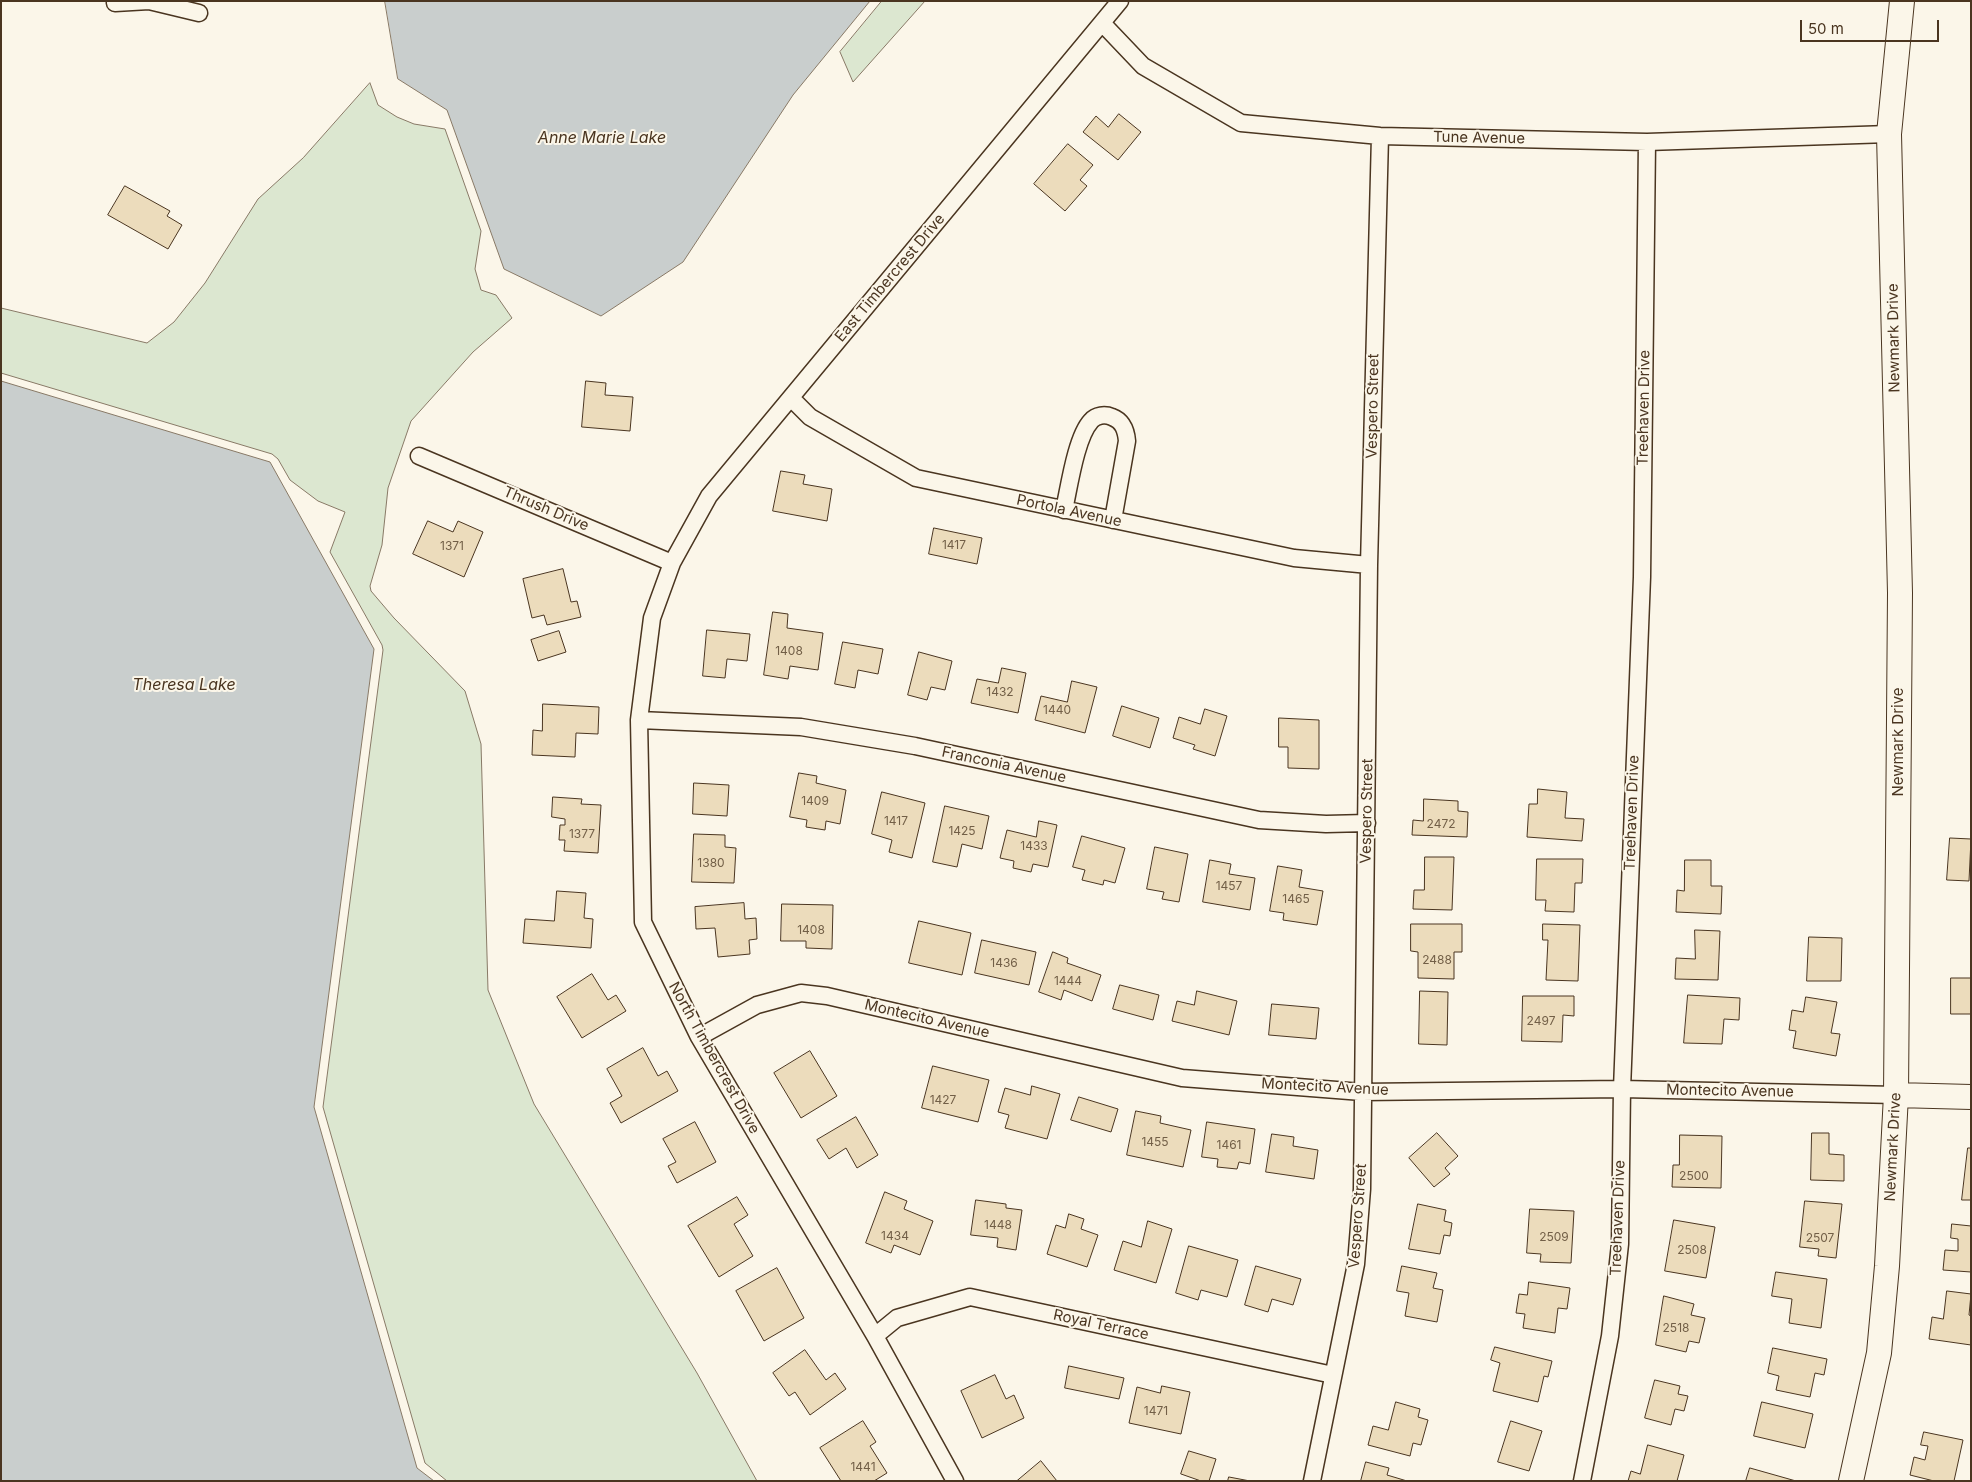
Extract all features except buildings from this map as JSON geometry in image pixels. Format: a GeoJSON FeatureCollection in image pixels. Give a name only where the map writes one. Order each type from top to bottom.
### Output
{"type":"FeatureCollection","features":[{"type":"Feature","properties":{"kind":"street"},"geometry":{"type":"LineString","coordinates":[[115,3],[149,1],[199,12]]}},
{"type":"Feature","properties":{"kind":"street","name":"East Timbercrest Drive"},"geometry":{"type":"LineString","coordinates":[[672,563],[709,496],[1120,1]]}},
{"type":"Feature","properties":{"kind":"street","name":"Newmark Drive"},"geometry":{"type":"LineString","coordinates":[[1850,1481],[1879,1353],[1887,1266],[1896,1095],[1900,593],[1889,134],[1902,1]]}},
{"type":"Feature","properties":{"kind":"street","name":"Tune Avenue"},"geometry":{"type":"LineString","coordinates":[[1102,24],[1143,66],[1241,123],[1380,136],[1648,142],[1889,134]]}},
{"type":"Feature","properties":{"kind":"street","name":"Vespero Street"},"geometry":{"type":"LineString","coordinates":[[1312,1481],[1356,1264],[1362,1189],[1369,565],[1380,136]]}},
{"type":"Feature","properties":{"kind":"street","name":"Treehaven Drive"},"geometry":{"type":"LineString","coordinates":[[1582,1481],[1610,1336],[1620,1244],[1622,1089],[1642,576],[1648,142]]}},
{"type":"Feature","properties":{"kind":"street","name":"Portola Avenue"},"geometry":{"type":"LineString","coordinates":[[791,398],[810,417],[916,478],[1294,558],[1369,565]]}},
{"type":"Feature","properties":{"kind":"street"},"geometry":{"type":"LineString","coordinates":[[1064,510],[1080,440],[1086,427],[1098,416],[1110,416],[1122,424],[1126,430],[1127,441],[1113,520]]}},
{"type":"Feature","properties":{"kind":"street","name":"Thrush Drive"},"geometry":{"type":"LineString","coordinates":[[419,456],[672,563]]}},
{"type":"Feature","properties":{"kind":"street","name":"North Timbercrest Drive"},"geometry":{"type":"LineString","coordinates":[[672,563],[652,618],[639,720],[643,922],[700,1037],[875,1336],[955,1481]]}},
{"type":"Feature","properties":{"kind":"street","name":"Franconia Avenue"},"geometry":{"type":"LineString","coordinates":[[639,720],[802,726],[915,746],[1259,820],[1326,824],[1367,824]]}},
{"type":"Feature","properties":{"kind":"street","name":"Montecito Avenue"},"geometry":{"type":"LineString","coordinates":[[700,1037],[757,1005],[801,993],[827,996],[1182,1078],[1362,1092],[1622,1089],[1971,1096]]}},
{"type":"Feature","properties":{"kind":"street","name":"Royal Terrace"},"geometry":{"type":"LineString","coordinates":[[875,1336],[897,1318],[970,1297],[1333,1375]]}},
{"type":"Feature","properties":{"kind":"green space"},"geometry":{"type":"Polygon","coordinates":[[[882,1],[925,1],[853,82],[840,52],[882,1]]]}},
{"type":"Feature","properties":{"kind":"green space"},"geometry":{"type":"Polygon","coordinates":[[[370,83],[378,105],[397,117],[414,124],[445,129],[481,231],[475,269],[481,290],[496,295],[512,318],[473,352],[411,421],[388,488],[382,545],[370,586],[371,591],[394,618],[465,691],[481,744],[488,990],[534,1104],[697,1373],[757,1481],[447,1481],[425,1463],[323,1107],[383,650],[330,552],[345,512],[318,501],[290,480],[278,459],[272,454],[1,373],[1,308],[147,343],[174,322],[205,283],[258,199],[303,158],[370,83]]]}},
{"type":"Feature","properties":{"kind":"water","name":"Anne Marie Lake"},"geometry":{"type":"Polygon","coordinates":[[[385,1],[870,1],[793,95],[683,262],[601,316],[504,269],[447,110],[398,79],[385,1]]]}},
{"type":"Feature","properties":{"kind":"water","name":"Theresa Lake"},"geometry":{"type":"Polygon","coordinates":[[[1,381],[270,462],[374,649],[314,1107],[417,1468],[434,1481],[1,1481],[1,381]]]}}]}
